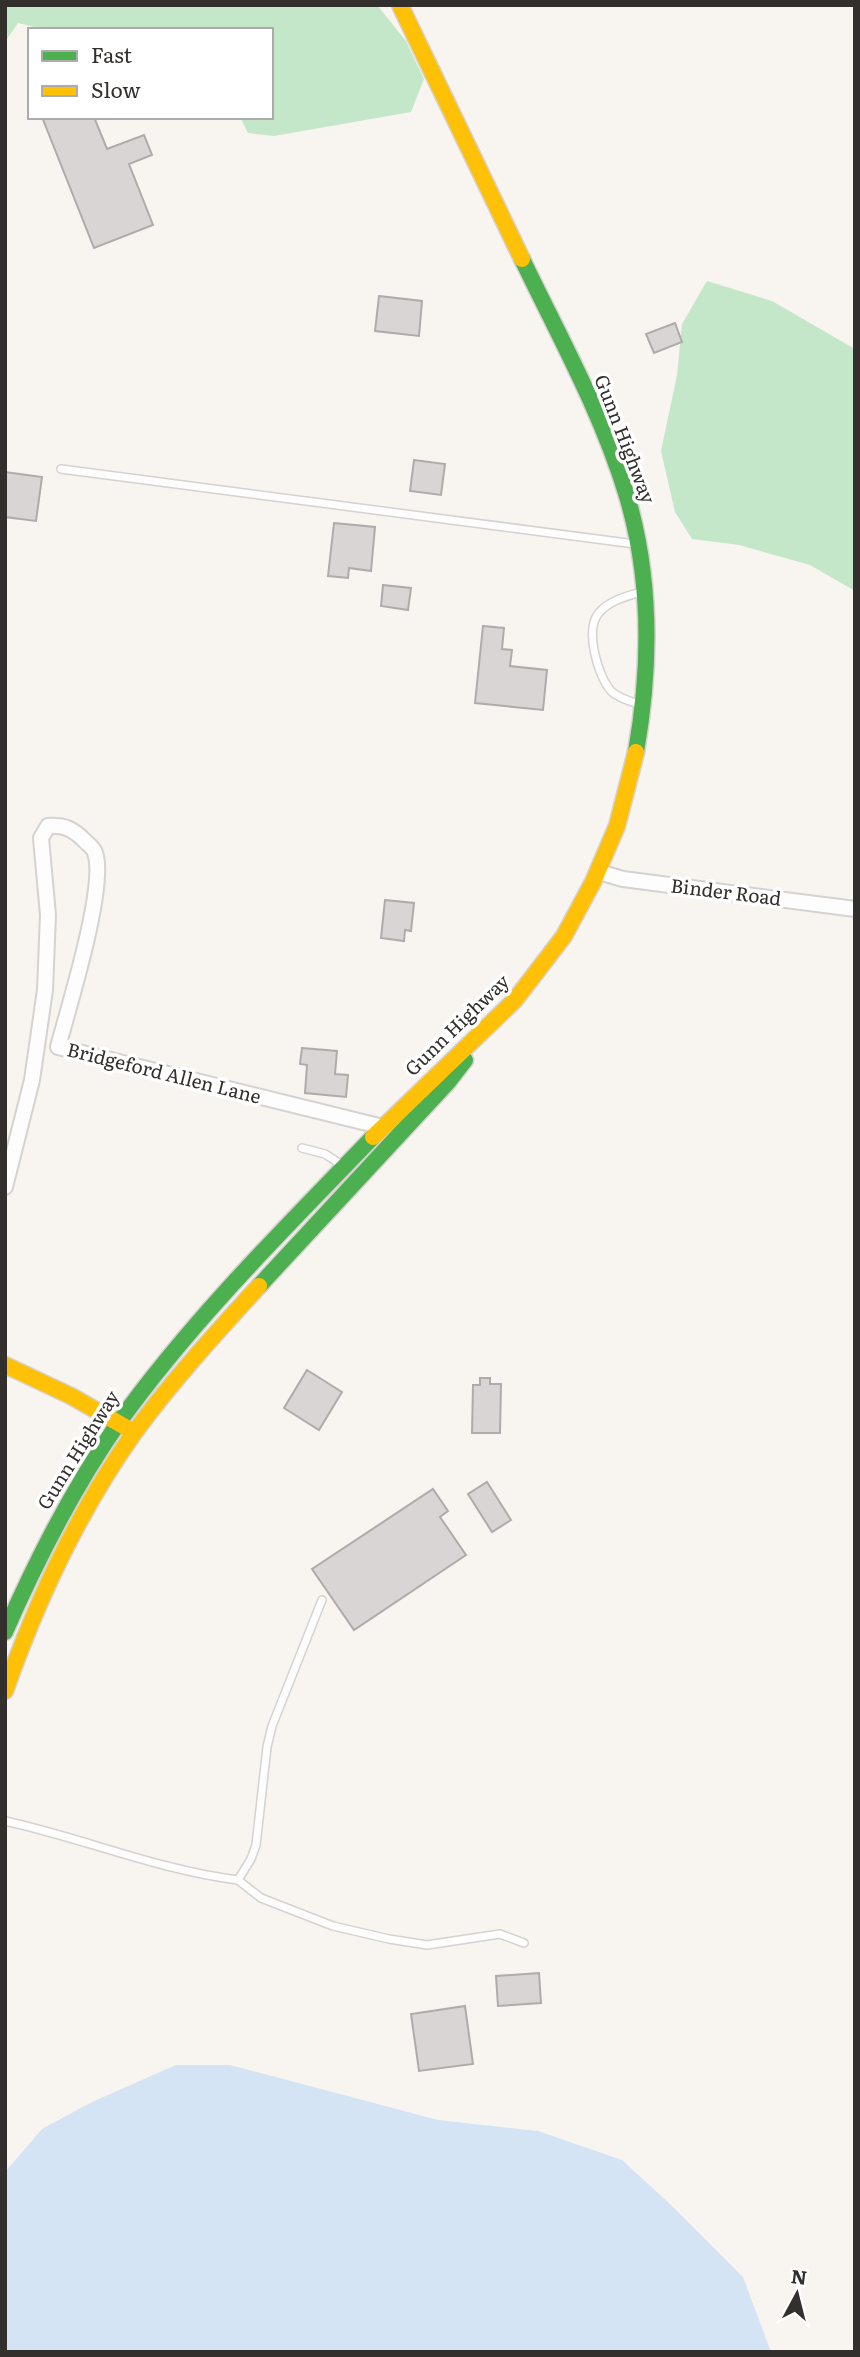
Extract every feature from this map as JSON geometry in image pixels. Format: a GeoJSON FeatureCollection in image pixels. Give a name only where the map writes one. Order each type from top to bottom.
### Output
{"type":"FeatureCollection","features":[{"type":"Feature","properties":{"kind":"main road","name":"Gunn Highway"},"geometry":{"type":"LineString","coordinates":[[5,1632],[52,1529],[92,1459],[149,1380],[205,1315],[345,1167],[436,1074],[494,1023],[551,956],[599,872],[627,794],[635,762],[645,706],[648,648],[639,544],[624,485],[593,405],[400,5]]}},
{"type":"Feature","properties":{"kind":"main road"},"geometry":{"type":"LineString","coordinates":[[5,1691],[44,1591],[65,1547],[104,1478],[134,1433],[233,1314],[448,1083],[494,1023]]}},
{"type":"Feature","properties":{"kind":"main road"},"geometry":{"type":"LineString","coordinates":[[5,1365],[71,1396],[134,1433]]}},
{"type":"Feature","properties":{"kind":"street","name":"Bridgeford Allen Lane"},"geometry":{"type":"LineString","coordinates":[[5,1187],[32,1080],[45,990],[48,915],[41,838],[48,826],[62,825],[75,830],[95,851],[99,873],[58,1047],[383,1128]]}},
{"type":"Feature","properties":{"kind":"street","name":"Binder Road"},"geometry":{"type":"LineString","coordinates":[[599,872],[623,879],[855,909]]}},
{"type":"Feature","properties":{"kind":"lane"},"geometry":{"type":"LineString","coordinates":[[61,469],[639,544]]}},
{"type":"Feature","properties":{"kind":"lane"},"geometry":{"type":"LineString","coordinates":[[645,590],[611,604],[598,613],[592,625],[597,662],[610,690],[620,698],[645,706]]}},
{"type":"Feature","properties":{"kind":"lane"},"geometry":{"type":"LineString","coordinates":[[302,1147],[325,1154],[358,1179]]}},
{"type":"Feature","properties":{"kind":"lane"},"geometry":{"type":"LineString","coordinates":[[237,1880],[251,1859],[256,1844],[267,1747],[272,1726],[322,1600]]}},
{"type":"Feature","properties":{"kind":"lane"},"geometry":{"type":"LineString","coordinates":[[5,1821],[55,1832],[182,1870],[237,1880],[261,1898],[334,1926],[389,1939],[427,1945],[500,1934],[524,1943]]}},
{"type":"Feature","properties":{"kind":"green space"},"geometry":{"type":"Polygon","coordinates":[[[5,5],[377,5],[406,41],[424,79],[411,112],[274,136],[248,133],[241,119],[273,119],[273,28],[38,28],[18,23],[5,42],[5,5]]]}},
{"type":"Feature","properties":{"kind":"green space"},"geometry":{"type":"Polygon","coordinates":[[[707,281],[772,301],[855,349],[855,591],[810,565],[739,545],[692,539],[675,512],[661,451],[677,375],[682,324],[707,281]]]}},
{"type":"Feature","properties":{"kind":"water"},"geometry":{"type":"Polygon","coordinates":[[[176,2065],[230,2065],[438,2120],[538,2131],[622,2160],[743,2277],[771,2352],[5,2352],[5,2172],[42,2129],[92,2102],[176,2065]]]}},
{"type":"Feature","properties":{"kind":"building"},"geometry":{"type":"Polygon","coordinates":[[[43,119],[95,119],[107,149],[144,135],[152,155],[129,164],[153,225],[94,248],[43,119]]]}},
{"type":"Feature","properties":{"kind":"building"},"geometry":{"type":"Polygon","coordinates":[[[379,296],[422,301],[419,336],[375,331],[379,296]]]}},
{"type":"Feature","properties":{"kind":"building"},"geometry":{"type":"Polygon","coordinates":[[[675,323],[682,342],[654,353],[646,334],[675,323]]]}},
{"type":"Feature","properties":{"kind":"building"},"geometry":{"type":"Polygon","coordinates":[[[414,460],[445,464],[441,495],[410,491],[414,460]]]}},
{"type":"Feature","properties":{"kind":"building"},"geometry":{"type":"Polygon","coordinates":[[[5,472],[42,477],[36,521],[5,517],[5,472]]]}},
{"type":"Feature","properties":{"kind":"building"},"geometry":{"type":"Polygon","coordinates":[[[334,523],[375,527],[371,571],[349,568],[348,578],[328,576],[334,523]]]}},
{"type":"Feature","properties":{"kind":"building"},"geometry":{"type":"Polygon","coordinates":[[[383,585],[411,588],[408,610],[381,606],[383,585]]]}},
{"type":"Feature","properties":{"kind":"building"},"geometry":{"type":"Polygon","coordinates":[[[483,626],[504,628],[502,649],[512,650],[510,666],[547,670],[543,710],[475,703],[483,626]]]}},
{"type":"Feature","properties":{"kind":"building"},"geometry":{"type":"Polygon","coordinates":[[[385,900],[414,903],[411,931],[405,930],[404,941],[381,938],[385,900]]]}},
{"type":"Feature","properties":{"kind":"building"},"geometry":{"type":"Polygon","coordinates":[[[302,1048],[337,1051],[335,1074],[348,1075],[346,1097],[305,1093],[307,1065],[300,1064],[302,1048]]]}},
{"type":"Feature","properties":{"kind":"building"},"geometry":{"type":"Polygon","coordinates":[[[307,1370],[342,1392],[319,1430],[284,1408],[307,1370]]]}},
{"type":"Feature","properties":{"kind":"building"},"geometry":{"type":"Polygon","coordinates":[[[480,1378],[490,1378],[490,1384],[501,1384],[500,1433],[472,1433],[473,1385],[480,1385],[480,1378]]]}},
{"type":"Feature","properties":{"kind":"building"},"geometry":{"type":"Polygon","coordinates":[[[487,1482],[511,1520],[492,1532],[468,1494],[487,1482]]]}},
{"type":"Feature","properties":{"kind":"building"},"geometry":{"type":"Polygon","coordinates":[[[433,1489],[448,1511],[440,1517],[466,1555],[354,1630],[312,1569],[433,1489]]]}},
{"type":"Feature","properties":{"kind":"building"},"geometry":{"type":"Polygon","coordinates":[[[539,1973],[541,2003],[498,2006],[496,1976],[539,1973]]]}},
{"type":"Feature","properties":{"kind":"building"},"geometry":{"type":"Polygon","coordinates":[[[465,2006],[473,2064],[419,2071],[411,2014],[465,2006]]]}},
{"type":"Feature","properties":{"kind":"traffic: fast"},"geometry":{"type":"LineString","coordinates":[[522,259],[579,374],[616,463],[635,525],[645,590],[646,622],[644,687],[636,752]]}},
{"type":"Feature","properties":{"kind":"traffic: fast"},"geometry":{"type":"LineString","coordinates":[[259,1286],[448,1082],[465,1060]]}},
{"type":"Feature","properties":{"kind":"traffic: fast"},"geometry":{"type":"LineString","coordinates":[[5,1632],[57,1524],[86,1472],[119,1422],[209,1311],[273,1240],[373,1137]]}},
{"type":"Feature","properties":{"kind":"traffic: slow"},"geometry":{"type":"LineString","coordinates":[[400,5],[522,259]]}},
{"type":"Feature","properties":{"kind":"traffic: slow"},"geometry":{"type":"LineString","coordinates":[[373,1137],[515,1000],[564,936],[593,882],[617,826],[636,752]]}},
{"type":"Feature","properties":{"kind":"traffic: slow"},"geometry":{"type":"LineString","coordinates":[[5,1691],[60,1558],[114,1463],[164,1395],[259,1286]]}},
{"type":"Feature","properties":{"kind":"traffic: slow"},"geometry":{"type":"LineString","coordinates":[[5,1365],[71,1396],[127,1428]]}}]}
